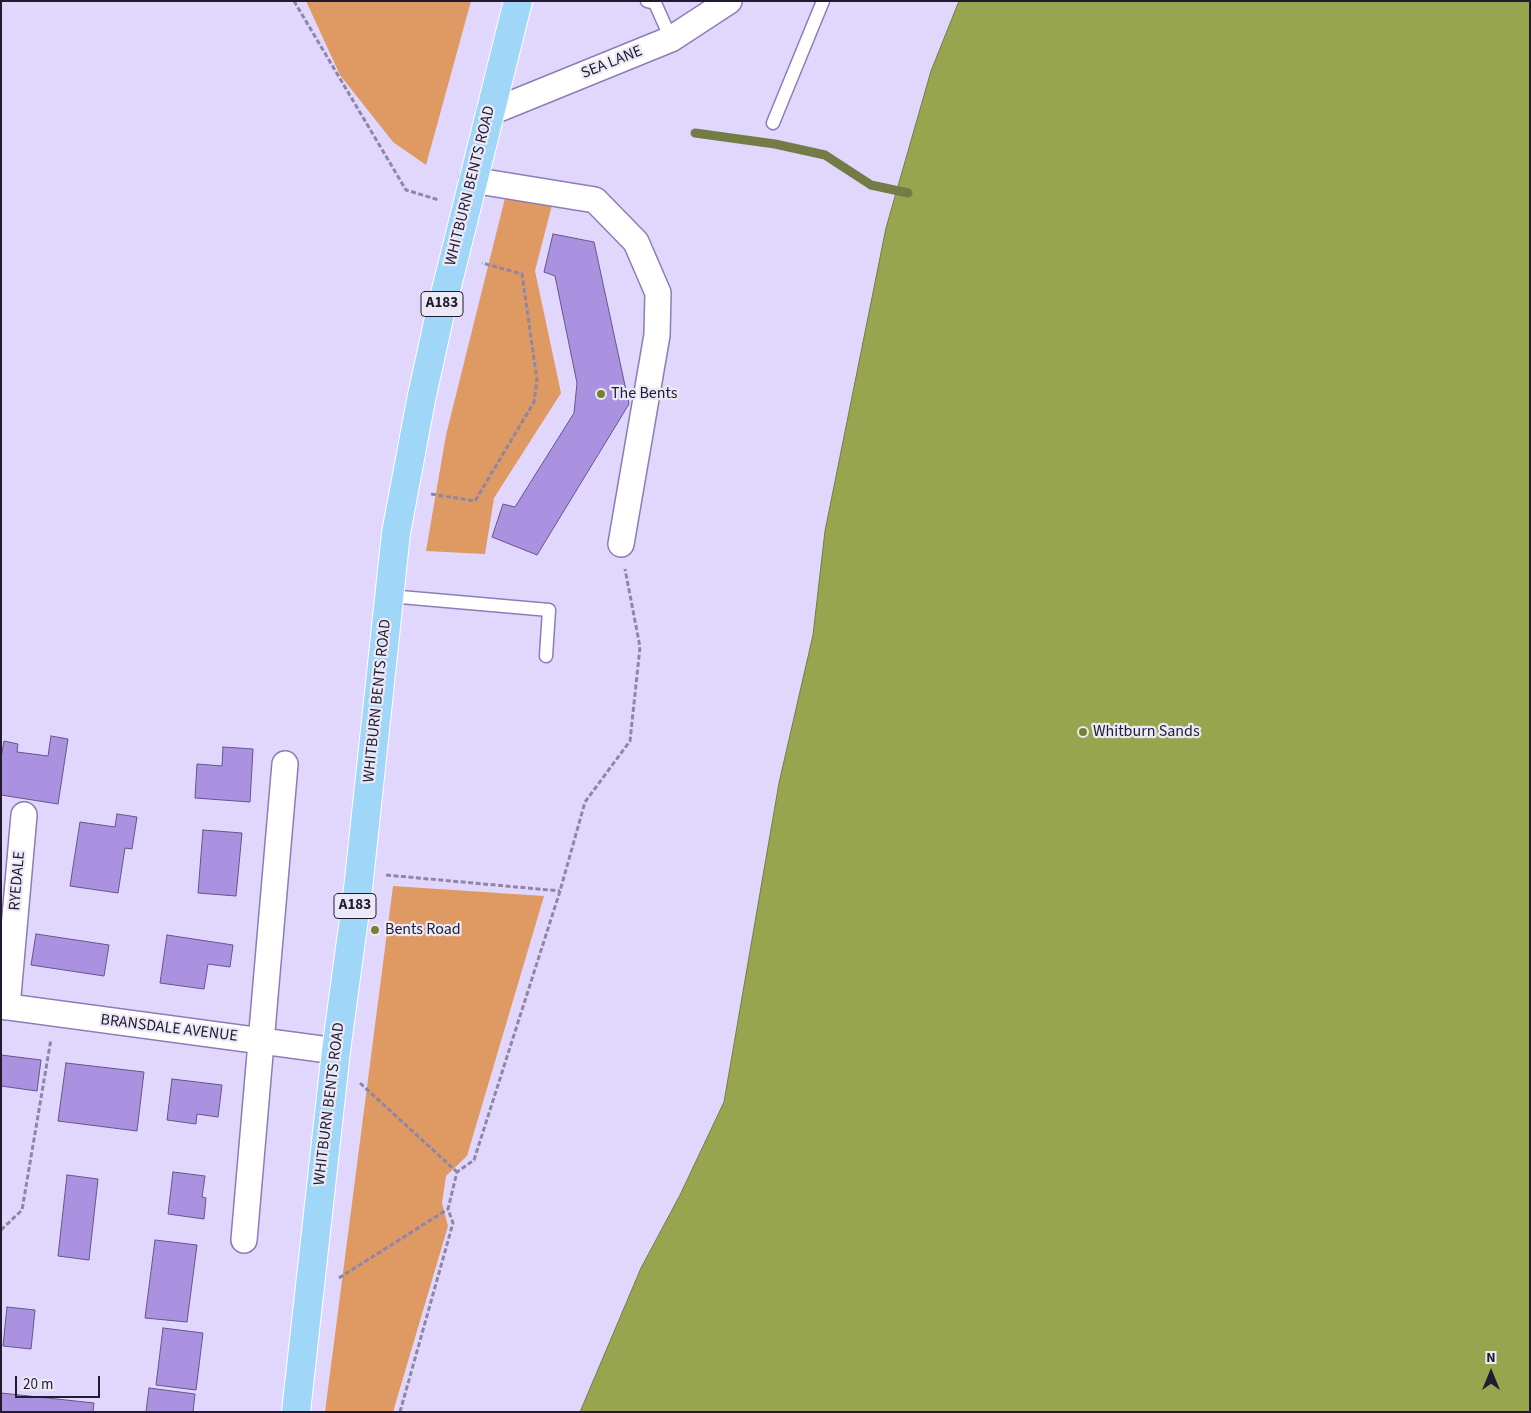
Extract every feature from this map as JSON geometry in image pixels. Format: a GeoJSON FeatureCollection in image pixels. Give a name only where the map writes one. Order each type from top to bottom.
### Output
{"type":"FeatureCollection","features":[{"type":"Feature","properties":{"kind":"main road","name":"WHITBURN BENTS ROAD"},"geometry":{"type":"LineString","coordinates":[[296,1412],[336,1051],[358,889],[396,533],[439,318],[472,180],[499,110],[518,1]]}},
{"type":"Feature","properties":{"kind":"street","name":"SEA LANE"},"geometry":{"type":"LineString","coordinates":[[499,110],[671,39],[729,1]]}},
{"type":"Feature","properties":{"kind":"street"},"geometry":{"type":"LineString","coordinates":[[472,180],[595,200],[636,242],[658,293],[657,335],[620,544]]}},
{"type":"Feature","properties":{"kind":"street"},"geometry":{"type":"LineString","coordinates":[[244,1240],[285,764]]}},
{"type":"Feature","properties":{"kind":"street","name":"RYEDALE"},"geometry":{"type":"LineString","coordinates":[[4,1007],[24,816]]}},
{"type":"Feature","properties":{"kind":"street","name":"BRANSDALE AVENUE"},"geometry":{"type":"LineString","coordinates":[[4,1007],[336,1051]]}},
{"type":"Feature","properties":{"kind":"lane"},"geometry":{"type":"LineString","coordinates":[[648,1],[655,3],[671,39]]}},
{"type":"Feature","properties":{"kind":"lane"},"geometry":{"type":"LineString","coordinates":[[773,123],[823,1]]}},
{"type":"Feature","properties":{"kind":"lane"},"geometry":{"type":"LineString","coordinates":[[389,596],[549,610],[546,656]]}},
{"type":"Feature","properties":{"kind":"path"},"geometry":{"type":"LineString","coordinates":[[294,1],[406,190],[465,209]]}},
{"type":"Feature","properties":{"kind":"path"},"geometry":{"type":"LineString","coordinates":[[430,494],[475,501],[534,402],[537,380],[522,274],[478,262]]}},
{"type":"Feature","properties":{"kind":"path"},"geometry":{"type":"LineString","coordinates":[[400,1412],[453,1222],[448,1209],[457,1172],[474,1160],[560,891],[585,802],[630,741],[640,646],[620,544]]}},
{"type":"Feature","properties":{"kind":"path"},"geometry":{"type":"LineString","coordinates":[[383,874],[560,891]]}},
{"type":"Feature","properties":{"kind":"path"},"geometry":{"type":"LineString","coordinates":[[1,1230],[22,1210],[56,1014]]}},
{"type":"Feature","properties":{"kind":"path"},"geometry":{"type":"LineString","coordinates":[[353,1076],[457,1172]]}},
{"type":"Feature","properties":{"kind":"path"},"geometry":{"type":"LineString","coordinates":[[338,1278],[448,1209]]}},
{"type":"Feature","properties":{"kind":"shaded area"},"geometry":{"type":"Polygon","coordinates":[[[306,1],[471,1],[426,165],[393,142],[340,75],[306,1]]]}},
{"type":"Feature","properties":{"kind":"shaded area","name":"Whitburn Sands"},"geometry":{"type":"Polygon","coordinates":[[[959,1],[1530,1],[1530,1412],[580,1412],[641,1268],[680,1195],[724,1102],[779,783],[813,635],[825,531],[886,228],[931,71],[959,1]]]}},
{"type":"Feature","properties":{"kind":"shaded area"},"geometry":{"type":"Polygon","coordinates":[[[505,198],[552,205],[535,271],[561,393],[494,498],[485,554],[426,551],[446,435],[505,198]]]}},
{"type":"Feature","properties":{"kind":"shaded area"},"geometry":{"type":"Polygon","coordinates":[[[393,886],[544,896],[467,1156],[446,1176],[442,1203],[448,1226],[393,1412],[325,1412],[393,886]]]}},
{"type":"Feature","properties":{"kind":"building","name":"The Bents"},"geometry":{"type":"Polygon","coordinates":[[[553,234],[594,242],[629,404],[537,555],[492,537],[503,504],[515,507],[574,413],[577,383],[555,276],[544,272],[553,234]]]}},
{"type":"Feature","properties":{"kind":"building"},"geometry":{"type":"Polygon","coordinates":[[[51,736],[68,739],[58,804],[1,795],[1,758],[4,741],[18,744],[17,752],[48,756],[51,736]]]}},
{"type":"Feature","properties":{"kind":"building"},"geometry":{"type":"Polygon","coordinates":[[[223,747],[253,749],[250,802],[195,798],[197,764],[222,766],[223,747]]]}},
{"type":"Feature","properties":{"kind":"building"},"geometry":{"type":"Polygon","coordinates":[[[117,814],[137,817],[132,849],[125,848],[118,893],[70,886],[80,822],[115,827],[117,814]]]}},
{"type":"Feature","properties":{"kind":"building"},"geometry":{"type":"Polygon","coordinates":[[[203,830],[242,833],[236,896],[198,893],[203,830]]]}},
{"type":"Feature","properties":{"kind":"building"},"geometry":{"type":"Polygon","coordinates":[[[36,934],[109,945],[104,976],[31,965],[36,934]]]}},
{"type":"Feature","properties":{"kind":"building"},"geometry":{"type":"Polygon","coordinates":[[[167,935],[233,945],[230,967],[208,964],[204,989],[160,983],[167,935]]]}},
{"type":"Feature","properties":{"kind":"building"},"geometry":{"type":"Polygon","coordinates":[[[1,1055],[41,1060],[37,1091],[1,1086],[1,1055]]]}},
{"type":"Feature","properties":{"kind":"building"},"geometry":{"type":"Polygon","coordinates":[[[66,1063],[144,1072],[137,1131],[58,1121],[66,1063]]]}},
{"type":"Feature","properties":{"kind":"building"},"geometry":{"type":"Polygon","coordinates":[[[172,1079],[222,1085],[218,1117],[197,1114],[196,1124],[167,1120],[172,1079]]]}},
{"type":"Feature","properties":{"kind":"building"},"geometry":{"type":"Polygon","coordinates":[[[173,1172],[205,1176],[202,1197],[206,1198],[204,1219],[168,1214],[173,1172]]]}},
{"type":"Feature","properties":{"kind":"building"},"geometry":{"type":"Polygon","coordinates":[[[67,1175],[98,1179],[89,1260],[58,1256],[67,1175]]]}},
{"type":"Feature","properties":{"kind":"building"},"geometry":{"type":"Polygon","coordinates":[[[155,1240],[197,1245],[187,1322],[145,1318],[155,1240]]]}},
{"type":"Feature","properties":{"kind":"building"},"geometry":{"type":"Polygon","coordinates":[[[7,1307],[35,1310],[31,1349],[3,1346],[7,1307]]]}},
{"type":"Feature","properties":{"kind":"building"},"geometry":{"type":"Polygon","coordinates":[[[163,1328],[203,1333],[196,1390],[156,1385],[163,1328]]]}},
{"type":"Feature","properties":{"kind":"building"},"geometry":{"type":"Polygon","coordinates":[[[149,1388],[195,1394],[193,1412],[146,1412],[149,1388]]]}},
{"type":"Feature","properties":{"kind":"building"},"geometry":{"type":"Polygon","coordinates":[[[1,1393],[94,1403],[93,1412],[1,1412],[1,1393]]]}},
{"type":"Feature","properties":{"kind":"waterway"},"geometry":{"type":"LineString","coordinates":[[695,133],[775,144],[825,155],[871,185],[908,193]]}},
{"type":"Feature","properties":{"kind":"place","name":"The Bents"},"geometry":{"type":"Point","coordinates":[601,394]}},
{"type":"Feature","properties":{"kind":"place","name":"Whitburn Sands"},"geometry":{"type":"Point","coordinates":[1083,732]}},
{"type":"Feature","properties":{"kind":"place","name":"Bents Road"},"geometry":{"type":"Point","coordinates":[375,930]}}]}
